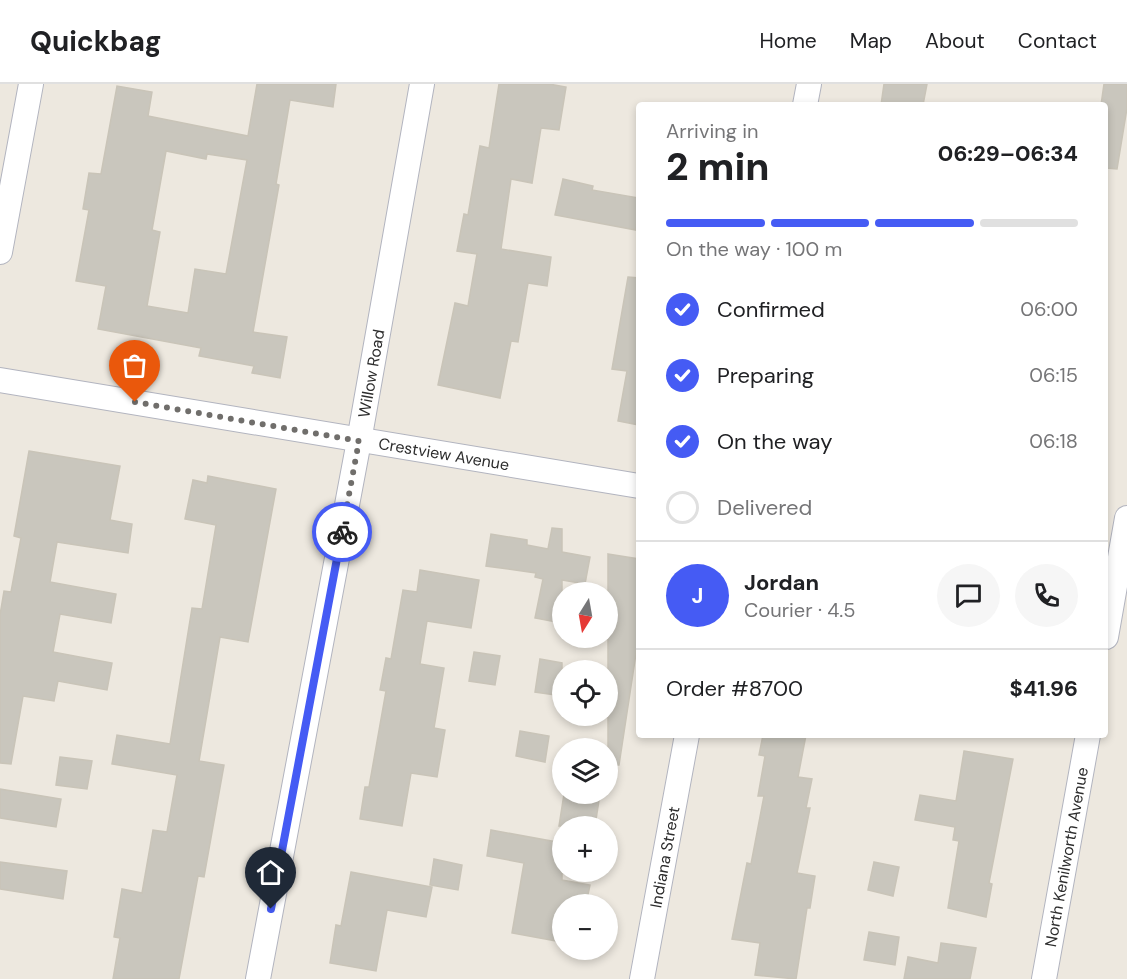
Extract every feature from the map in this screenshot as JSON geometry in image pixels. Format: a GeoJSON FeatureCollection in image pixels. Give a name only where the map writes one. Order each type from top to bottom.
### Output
{"type":"FeatureCollection","features":[{"type":"Feature","properties":{"kind":"street"},"geometry":{"type":"LineString","coordinates":[[0,252],[31,84]]}},
{"type":"Feature","properties":{"kind":"street","name":"Willow Road"},"geometry":{"type":"LineString","coordinates":[[258,979],[359,441],[422,84]]}},
{"type":"Feature","properties":{"kind":"street"},"geometry":{"type":"LineString","coordinates":[[806,102],[809,84]]}},
{"type":"Feature","properties":{"kind":"street","name":"Crestview Avenue"},"geometry":{"type":"LineString","coordinates":[[0,380],[636,486]]}},
{"type":"Feature","properties":{"kind":"street"},"geometry":{"type":"LineString","coordinates":[[1108,625],[1127,519]]}},
{"type":"Feature","properties":{"kind":"street","name":"Indiana Street"},"geometry":{"type":"LineString","coordinates":[[642,979],[686,738]]}},
{"type":"Feature","properties":{"kind":"street","name":"North Kenilworth Avenue"},"geometry":{"type":"LineString","coordinates":[[1044,979],[1087,738]]}},
{"type":"Feature","properties":{"kind":"building"},"geometry":{"type":"Polygon","coordinates":[[[257,84],[336,84],[333,107],[290,100],[276,184],[279,185],[253,332],[287,337],[280,378],[252,373],[254,366],[199,356],[201,348],[98,329],[106,286],[76,281],[89,210],[83,209],[89,173],[101,174],[117,86],[152,92],[148,116],[248,136],[257,84]],[[166,151],[152,230],[160,232],[147,306],[188,313],[195,269],[226,274],[247,160],[207,154],[206,159],[166,151]]]}},
{"type":"Feature","properties":{"kind":"building"},"geometry":{"type":"Polygon","coordinates":[[[499,84],[549,84],[566,87],[559,130],[541,128],[532,183],[511,179],[501,249],[551,257],[547,286],[528,283],[518,342],[511,341],[500,398],[438,385],[455,303],[468,306],[477,254],[457,251],[464,214],[468,215],[480,146],[489,148],[499,84]]]}},
{"type":"Feature","properties":{"kind":"building"},"geometry":{"type":"Polygon","coordinates":[[[884,84],[927,84],[924,102],[881,102],[884,84]]]}},
{"type":"Feature","properties":{"kind":"building"},"geometry":{"type":"Polygon","coordinates":[[[1104,84],[1127,84],[1127,108],[1117,169],[1108,168],[1108,102],[1101,102],[1104,84]]]}},
{"type":"Feature","properties":{"kind":"building"},"geometry":{"type":"Polygon","coordinates":[[[563,179],[593,186],[592,190],[636,197],[636,230],[555,215],[563,179]]]}},
{"type":"Feature","properties":{"kind":"building"},"geometry":{"type":"Polygon","coordinates":[[[628,277],[636,278],[636,424],[618,421],[627,371],[612,369],[628,277]]]}},
{"type":"Feature","properties":{"kind":"building"},"geometry":{"type":"Polygon","coordinates":[[[29,451],[120,466],[110,520],[132,524],[128,553],[57,542],[50,582],[116,594],[111,623],[60,614],[53,652],[112,663],[107,690],[58,681],[54,701],[23,696],[11,764],[0,763],[0,615],[4,591],[11,592],[21,538],[14,536],[29,451]]]}},
{"type":"Feature","properties":{"kind":"building"},"geometry":{"type":"Polygon","coordinates":[[[208,476],[276,489],[248,642],[220,637],[199,761],[224,765],[204,877],[198,876],[179,979],[113,979],[120,938],[114,937],[122,889],[142,893],[153,830],[167,832],[177,775],[112,764],[117,735],[170,744],[192,608],[202,609],[216,525],[185,519],[193,480],[207,483],[208,476]]]}},
{"type":"Feature","properties":{"kind":"building"},"geometry":{"type":"Polygon","coordinates":[[[552,528],[562,529],[562,552],[590,557],[585,582],[562,580],[562,582],[552,582],[552,621],[535,618],[543,579],[535,577],[536,573],[486,566],[491,534],[527,540],[527,545],[548,549],[552,528]]]}},
{"type":"Feature","properties":{"kind":"building"},"geometry":{"type":"Polygon","coordinates":[[[608,554],[636,559],[636,654],[619,765],[618,738],[608,738],[608,726],[618,726],[618,660],[608,660],[608,648],[618,648],[618,582],[608,582],[608,554]]]}},
{"type":"Feature","properties":{"kind":"building"},"geometry":{"type":"Polygon","coordinates":[[[420,570],[479,580],[471,628],[427,621],[420,664],[444,668],[434,728],[445,730],[437,777],[411,773],[402,826],[360,819],[365,787],[369,787],[386,691],[380,690],[386,658],[391,659],[403,590],[417,592],[420,570]]]}},
{"type":"Feature","properties":{"kind":"building"},"geometry":{"type":"Polygon","coordinates":[[[474,652],[500,656],[495,685],[469,681],[474,652]]]}},
{"type":"Feature","properties":{"kind":"building"},"geometry":{"type":"Polygon","coordinates":[[[540,659],[552,661],[552,695],[535,692],[540,659]]]}},
{"type":"Feature","properties":{"kind":"building"},"geometry":{"type":"Polygon","coordinates":[[[520,731],[549,736],[545,762],[516,756],[520,731]]]}},
{"type":"Feature","properties":{"kind":"building"},"geometry":{"type":"Polygon","coordinates":[[[762,738],[805,738],[798,777],[812,779],[806,808],[810,808],[797,873],[815,876],[810,908],[807,908],[796,979],[755,975],[760,943],[732,939],[747,863],[751,864],[764,796],[758,796],[765,756],[759,755],[762,738]]]}},
{"type":"Feature","properties":{"kind":"building"},"geometry":{"type":"Polygon","coordinates":[[[964,751],[1013,759],[989,883],[992,884],[986,917],[948,908],[959,841],[953,840],[955,827],[915,820],[920,795],[956,801],[964,751]]]}},
{"type":"Feature","properties":{"kind":"building"},"geometry":{"type":"Polygon","coordinates":[[[60,757],[92,761],[87,789],[56,785],[60,757]]]}},
{"type":"Feature","properties":{"kind":"building"},"geometry":{"type":"Polygon","coordinates":[[[0,789],[61,799],[56,827],[0,818],[0,789]]]}},
{"type":"Feature","properties":{"kind":"building"},"geometry":{"type":"Polygon","coordinates":[[[562,804],[598,804],[597,816],[561,816],[562,804]]]}},
{"type":"Feature","properties":{"kind":"building"},"geometry":{"type":"Polygon","coordinates":[[[491,830],[552,841],[552,882],[590,885],[588,894],[552,894],[552,940],[512,933],[524,863],[487,856],[491,830]]]}},
{"type":"Feature","properties":{"kind":"building"},"geometry":{"type":"Polygon","coordinates":[[[434,859],[462,865],[458,890],[430,885],[434,859]]]}},
{"type":"Feature","properties":{"kind":"building"},"geometry":{"type":"Polygon","coordinates":[[[0,862],[67,871],[63,899],[0,889],[0,862]]]}},
{"type":"Feature","properties":{"kind":"building"},"geometry":{"type":"Polygon","coordinates":[[[874,862],[899,867],[893,896],[868,890],[874,862]]]}},
{"type":"Feature","properties":{"kind":"building"},"geometry":{"type":"Polygon","coordinates":[[[351,872],[432,887],[426,917],[387,910],[376,971],[330,963],[336,925],[341,926],[351,872]]]}},
{"type":"Feature","properties":{"kind":"building"},"geometry":{"type":"Polygon","coordinates":[[[869,932],[899,937],[895,965],[864,960],[869,932]]]}},
{"type":"Feature","properties":{"kind":"building"},"geometry":{"type":"Polygon","coordinates":[[[941,943],[976,948],[970,979],[904,979],[908,957],[938,963],[941,943]]]}},
{"type":"Feature","properties":{"kind":"way so far"},"geometry":{"type":"LineString","coordinates":[[135,402],[359,441],[342,532]]}},
{"type":"Feature","properties":{"kind":"route"},"geometry":{"type":"LineString","coordinates":[[271,909],[342,532]]}}]}
